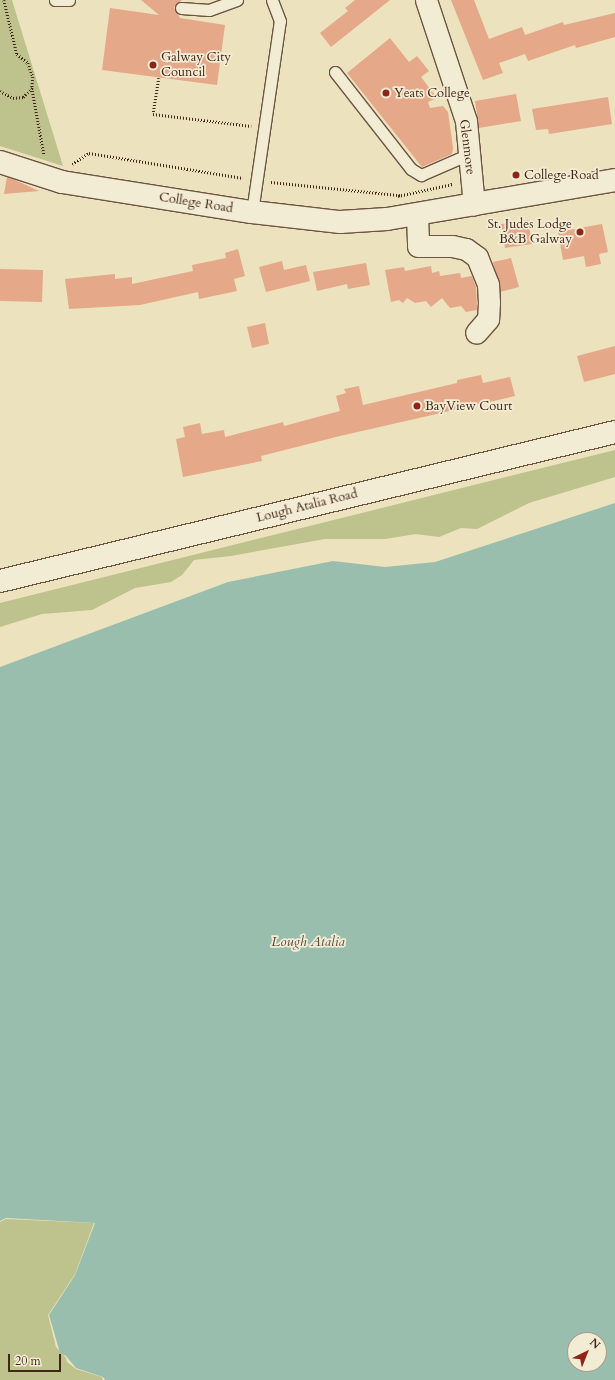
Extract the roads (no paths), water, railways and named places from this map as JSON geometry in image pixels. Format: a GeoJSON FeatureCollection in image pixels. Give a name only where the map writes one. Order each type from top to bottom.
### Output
{"type":"FeatureCollection","features":[{"type":"Feature","properties":{"kind":"main road","name":"College Road"},"geometry":{"type":"LineString","coordinates":[[0,162],[252,212],[340,222],[418,214],[615,180]]}},
{"type":"Feature","properties":{"kind":"main road","name":"Lough Atalia Road"},"geometry":{"type":"LineString","coordinates":[[0,581],[615,432]]}},
{"type":"Feature","properties":{"kind":"street","name":"Glenmore"},"geometry":{"type":"LineString","coordinates":[[426,0],[466,121],[474,205]]}},
{"type":"Feature","properties":{"kind":"street"},"geometry":{"type":"LineString","coordinates":[[418,214],[418,246],[452,246],[466,249],[477,257],[488,284],[489,302],[488,319],[476,334]]}},
{"type":"Feature","properties":{"kind":"lane"},"geometry":{"type":"LineString","coordinates":[[54,0],[69,0]]}},
{"type":"Feature","properties":{"kind":"lane"},"geometry":{"type":"LineString","coordinates":[[181,8],[209,10],[237,0]]}},
{"type":"Feature","properties":{"kind":"lane"},"geometry":{"type":"LineString","coordinates":[[252,212],[280,21],[272,0]]}},
{"type":"Feature","properties":{"kind":"lane"},"geometry":{"type":"LineString","coordinates":[[335,72],[412,169],[421,176],[469,154]]}},
{"type":"Feature","properties":{"kind":"water","name":"Lough Atalia"},"geometry":{"type":"Polygon","coordinates":[[[615,503],[615,1380],[105,1380],[103,1377],[76,1368],[66,1356],[60,1353],[49,1315],[75,1275],[95,1223],[6,1218],[0,1221],[0,667],[228,582],[333,561],[385,567],[435,562],[615,503]]]}},
{"type":"Feature","properties":{"kind":"place","name":"Galway City Council"},"geometry":{"type":"Point","coordinates":[153,65]}},
{"type":"Feature","properties":{"kind":"place","name":"Yeats College"},"geometry":{"type":"Point","coordinates":[386,93]}},
{"type":"Feature","properties":{"kind":"place","name":"College Road"},"geometry":{"type":"Point","coordinates":[516,175]}},
{"type":"Feature","properties":{"kind":"place","name":"St. Judes Lodge B&B Galway"},"geometry":{"type":"Point","coordinates":[580,232]}},
{"type":"Feature","properties":{"kind":"place","name":"BayView Court"},"geometry":{"type":"Point","coordinates":[417,406]}}]}
